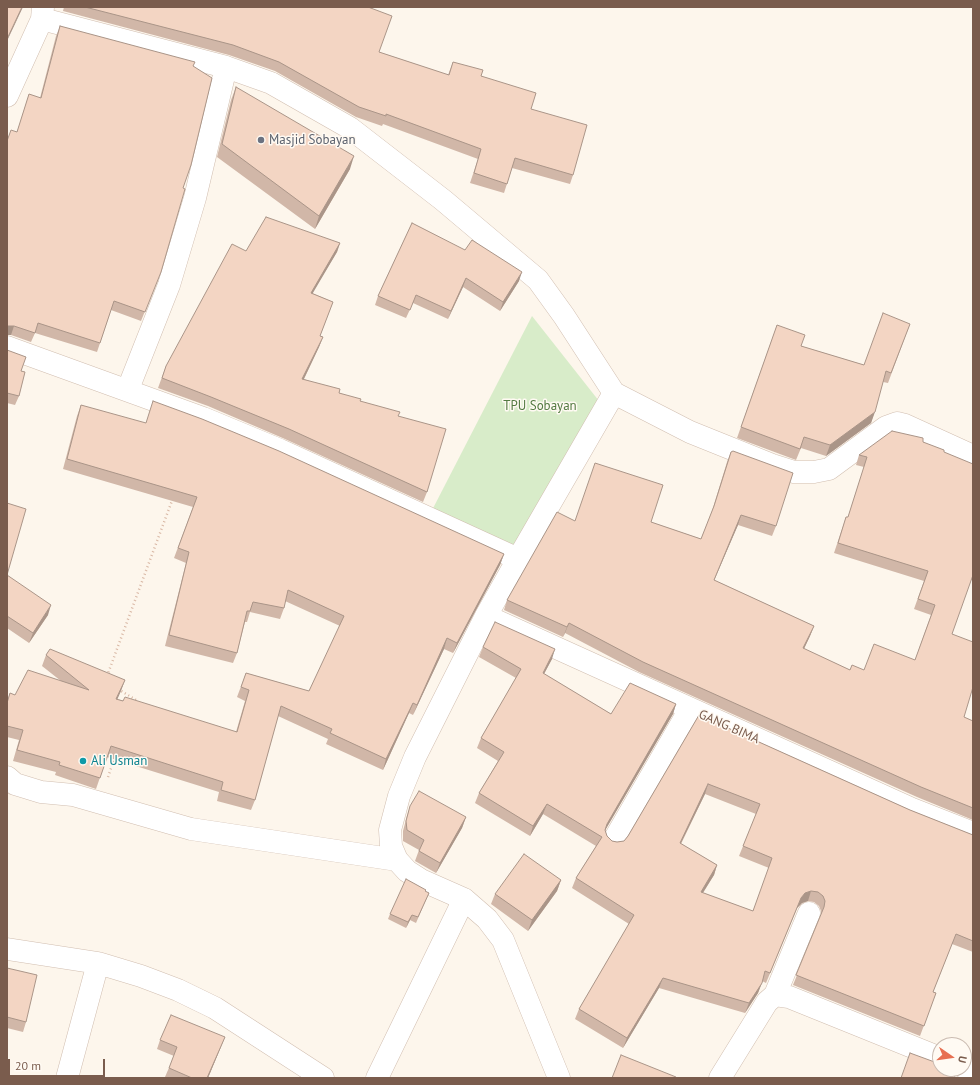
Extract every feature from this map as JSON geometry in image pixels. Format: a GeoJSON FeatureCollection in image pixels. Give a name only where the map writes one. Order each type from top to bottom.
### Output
{"type":"FeatureCollection","features":[{"type":"Feature","properties":{"kind":"street"},"geometry":{"type":"LineString","coordinates":[[7,96],[43,13],[226,67],[271,84],[350,128],[503,249],[538,280],[564,316],[614,393],[690,432],[772,465],[794,472],[814,472],[829,469],[886,427],[897,423],[906,425],[973,456]]}},
{"type":"Feature","properties":{"kind":"street"},"geometry":{"type":"LineString","coordinates":[[128,389],[171,278],[195,198],[226,67]]}},
{"type":"Feature","properties":{"kind":"street"},"geometry":{"type":"LineString","coordinates":[[7,347],[128,389],[280,450],[518,559]]}},
{"type":"Feature","properties":{"kind":"street"},"geometry":{"type":"LineString","coordinates":[[559,1078],[504,940],[487,919],[464,899],[421,880],[407,871],[397,860],[391,846],[390,830],[399,796],[415,758],[486,616],[614,393]]}},
{"type":"Feature","properties":{"kind":"street","name":"GANG BIMA"},"geometry":{"type":"LineString","coordinates":[[486,616],[690,710],[912,809],[973,833]]}},
{"type":"Feature","properties":{"kind":"street"},"geometry":{"type":"LineString","coordinates":[[614,840],[690,710]]}},
{"type":"Feature","properties":{"kind":"street"},"geometry":{"type":"LineString","coordinates":[[7,777],[15,784],[41,792],[73,795],[98,804],[191,829],[397,860]]}},
{"type":"Feature","properties":{"kind":"street"},"geometry":{"type":"LineString","coordinates":[[377,1078],[464,899]]}},
{"type":"Feature","properties":{"kind":"street"},"geometry":{"type":"LineString","coordinates":[[720,1078],[767,1002],[775,995],[809,913]]}},
{"type":"Feature","properties":{"kind":"street"},"geometry":{"type":"LineString","coordinates":[[7,949],[98,963],[141,976],[178,990],[215,1008],[323,1078]]}},
{"type":"Feature","properties":{"kind":"street"},"geometry":{"type":"LineString","coordinates":[[67,1078],[98,963]]}},
{"type":"Feature","properties":{"kind":"street"},"geometry":{"type":"LineString","coordinates":[[775,995],[789,997],[932,1055]]}},
{"type":"Feature","properties":{"kind":"path"},"geometry":{"type":"LineString","coordinates":[[105,681],[175,492]]}},
{"type":"Feature","properties":{"kind":"path"},"geometry":{"type":"LineString","coordinates":[[117,688],[136,700],[133,707]]}},
{"type":"Feature","properties":{"kind":"path"},"geometry":{"type":"LineString","coordinates":[[98,804],[117,752]]}},
{"type":"Feature","properties":{"kind":"green space","name":"TPU Sobayan"},"geometry":{"type":"Polygon","coordinates":[[[532,316],[599,401],[514,550],[428,518],[532,316]]]}},
{"type":"Feature","properties":{"kind":"building"},"geometry":{"type":"Polygon","coordinates":[[[7,7],[22,7],[7,39],[7,7]]]}},
{"type":"Feature","properties":{"kind":"building"},"geometry":{"type":"Polygon","coordinates":[[[85,7],[368,7],[392,16],[379,52],[449,75],[453,62],[483,70],[481,76],[536,93],[531,109],[587,125],[573,175],[515,158],[507,184],[474,173],[481,149],[386,114],[386,116],[359,107],[279,62],[233,45],[85,7]]]}},
{"type":"Feature","properties":{"kind":"building"},"geometry":{"type":"Polygon","coordinates":[[[60,26],[195,62],[193,66],[212,78],[191,165],[183,188],[185,189],[161,272],[145,312],[114,301],[100,343],[38,323],[35,333],[14,326],[7,326],[7,141],[11,130],[17,132],[29,94],[41,98],[60,26]]]}},
{"type":"Feature","properties":{"kind":"building"},"geometry":{"type":"Polygon","coordinates":[[[236,87],[354,156],[319,216],[222,144],[236,87]]]}},
{"type":"Feature","properties":{"kind":"building"},"geometry":{"type":"Polygon","coordinates":[[[266,217],[340,243],[311,293],[333,302],[320,336],[323,337],[302,379],[340,389],[339,393],[361,399],[360,401],[400,412],[398,416],[446,429],[427,492],[289,429],[162,378],[166,366],[232,244],[246,251],[266,217]]]}},
{"type":"Feature","properties":{"kind":"building"},"geometry":{"type":"Polygon","coordinates":[[[412,223],[465,250],[472,240],[522,272],[503,302],[466,278],[451,311],[416,295],[410,310],[378,296],[412,223]]]}},
{"type":"Feature","properties":{"kind":"building"},"geometry":{"type":"Polygon","coordinates":[[[883,313],[910,324],[891,373],[886,371],[875,412],[830,445],[804,437],[800,449],[741,427],[777,325],[805,335],[801,346],[864,365],[883,313]]]}},
{"type":"Feature","properties":{"kind":"building"},"geometry":{"type":"Polygon","coordinates":[[[7,350],[26,357],[21,371],[25,372],[19,396],[7,393],[7,350]]]}},
{"type":"Feature","properties":{"kind":"building"},"geometry":{"type":"Polygon","coordinates":[[[153,401],[202,419],[279,451],[504,554],[457,643],[447,638],[417,705],[413,703],[386,759],[330,733],[332,729],[281,706],[255,800],[221,790],[223,782],[111,746],[100,778],[59,765],[60,762],[17,750],[23,730],[7,726],[7,703],[10,693],[15,695],[28,670],[89,690],[46,655],[50,649],[125,680],[116,699],[123,701],[125,697],[237,732],[249,690],[241,687],[246,673],[309,691],[344,616],[288,590],[284,608],[253,602],[250,611],[247,611],[237,653],[169,635],[189,552],[178,548],[197,497],[67,459],[81,405],[146,423],[153,401]]]}},
{"type":"Feature","properties":{"kind":"building"},"geometry":{"type":"Polygon","coordinates":[[[892,431],[923,438],[923,442],[973,464],[973,575],[952,634],[973,642],[973,687],[964,717],[973,721],[973,808],[921,787],[643,662],[569,623],[567,627],[507,600],[557,512],[575,521],[595,463],[663,485],[651,522],[701,539],[714,506],[731,452],[733,451],[793,473],[776,526],[741,515],[714,580],[814,626],[803,648],[850,670],[852,665],[864,670],[874,644],[915,660],[935,605],[918,599],[928,571],[838,543],[867,457],[859,455],[892,431]]]}},
{"type":"Feature","properties":{"kind":"building"},"geometry":{"type":"Polygon","coordinates":[[[7,503],[26,509],[7,575],[7,503]]]}},
{"type":"Feature","properties":{"kind":"building"},"geometry":{"type":"Polygon","coordinates":[[[7,575],[51,605],[33,633],[7,616],[7,575]]]}},
{"type":"Feature","properties":{"kind":"building"},"geometry":{"type":"Polygon","coordinates":[[[495,622],[555,649],[543,673],[611,714],[630,683],[676,704],[607,824],[605,830],[607,836],[612,841],[624,841],[628,836],[699,715],[910,810],[973,835],[973,941],[956,934],[933,992],[936,993],[924,1026],[796,975],[824,907],[825,901],[823,896],[818,892],[811,891],[805,893],[801,898],[770,973],[765,971],[762,983],[749,1003],[663,978],[627,1038],[579,1009],[634,915],[576,878],[602,837],[547,804],[533,826],[479,793],[504,752],[481,738],[521,669],[483,647],[495,622]],[[708,784],[680,843],[717,865],[701,892],[753,911],[772,858],[743,846],[760,804],[708,784]]]}},
{"type":"Feature","properties":{"kind":"building"},"geometry":{"type":"Polygon","coordinates":[[[419,791],[466,817],[440,863],[419,851],[424,840],[407,830],[406,821],[410,806],[419,791]]]}},
{"type":"Feature","properties":{"kind":"building"},"geometry":{"type":"Polygon","coordinates":[[[524,854],[561,880],[532,920],[495,894],[524,854]]]}},
{"type":"Feature","properties":{"kind":"building"},"geometry":{"type":"Polygon","coordinates":[[[406,879],[429,893],[418,917],[412,915],[408,922],[390,914],[406,879]]]}},
{"type":"Feature","properties":{"kind":"building"},"geometry":{"type":"Polygon","coordinates":[[[7,968],[37,975],[26,1022],[7,1017],[7,968]]]}},
{"type":"Feature","properties":{"kind":"building"},"geometry":{"type":"Polygon","coordinates":[[[171,1015],[225,1037],[207,1078],[192,1078],[169,1068],[177,1047],[160,1040],[171,1015]]]}},
{"type":"Feature","properties":{"kind":"building"},"geometry":{"type":"Polygon","coordinates":[[[910,1053],[932,1061],[932,1077],[954,1077],[954,1078],[901,1078],[910,1053]]]}},
{"type":"Feature","properties":{"kind":"building"},"geometry":{"type":"Polygon","coordinates":[[[621,1055],[676,1077],[676,1078],[612,1078],[621,1055]]]}},
{"type":"Feature","properties":{"kind":"place","name":"Masjid Sobayan"},"geometry":{"type":"Point","coordinates":[261,140]}},
{"type":"Feature","properties":{"kind":"place","name":"Ali Usman"},"geometry":{"type":"Point","coordinates":[83,761]}}]}
